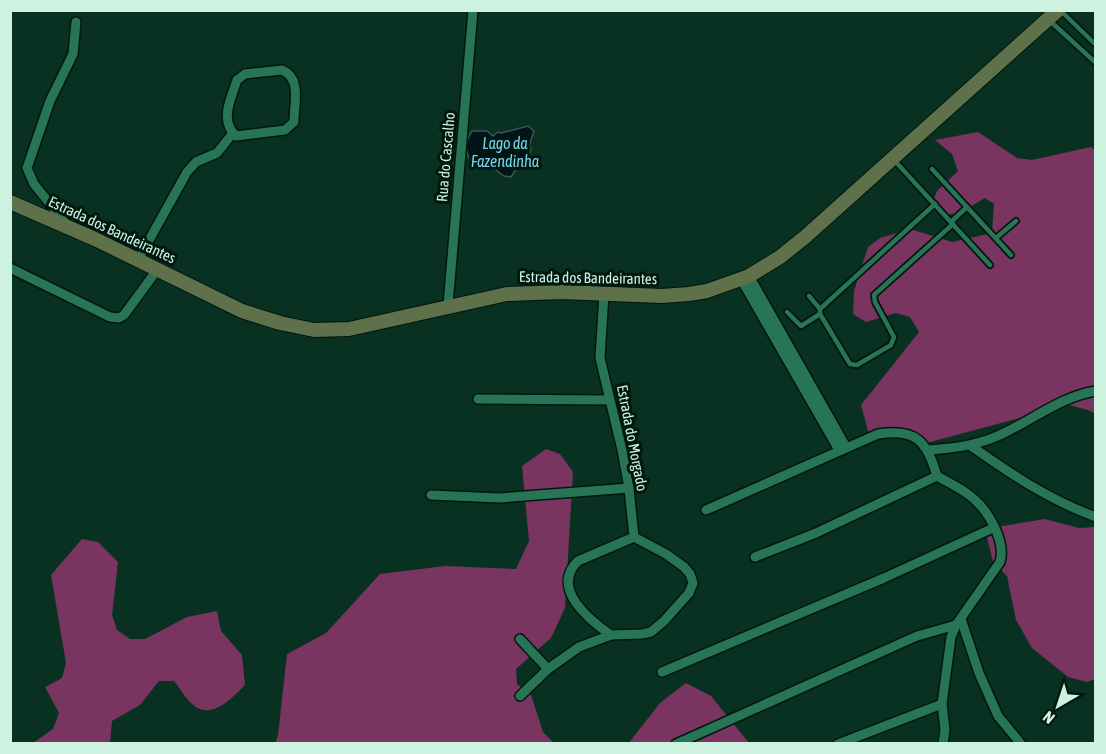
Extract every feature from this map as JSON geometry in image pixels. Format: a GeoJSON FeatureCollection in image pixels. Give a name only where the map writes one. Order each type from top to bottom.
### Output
{"type":"FeatureCollection","features":[{"type":"Feature","properties":{"kind":"main road","name":"Estrada dos Bandeirantes"},"geometry":{"type":"LineString","coordinates":[[10,201],[242,311],[280,324],[314,330],[349,329],[448,305],[507,294],[561,292],[662,296],[707,291],[745,278],[772,262],[805,237],[1056,13]]}},
{"type":"Feature","properties":{"kind":"street","name":"Rua do Cascalho"},"geometry":{"type":"LineString","coordinates":[[448,305],[473,10]]}},
{"type":"Feature","properties":{"kind":"street"},"geometry":{"type":"LineString","coordinates":[[69,227],[34,183],[27,168],[50,101],[73,54],[76,22]]}},
{"type":"Feature","properties":{"kind":"street"},"geometry":{"type":"LineString","coordinates":[[282,70],[290,74],[295,83],[294,122],[291,126],[285,130],[236,136],[233,133],[229,129],[227,120],[237,80],[245,74],[282,70]]}},
{"type":"Feature","properties":{"kind":"street"},"geometry":{"type":"LineString","coordinates":[[138,260],[187,172],[196,162],[217,153],[233,133]]}},
{"type":"Feature","properties":{"kind":"street"},"geometry":{"type":"LineString","coordinates":[[10,268],[110,317],[119,318],[124,315],[157,270]]}},
{"type":"Feature","properties":{"kind":"street"},"geometry":{"type":"LineString","coordinates":[[745,278],[842,449]]}},
{"type":"Feature","properties":{"kind":"street","name":"Estrada do Morgado"},"geometry":{"type":"LineString","coordinates":[[604,294],[600,358],[622,450],[634,537]]}},
{"type":"Feature","properties":{"kind":"street"},"geometry":{"type":"LineString","coordinates":[[929,450],[971,446],[1006,432],[1071,398],[1095,391]]}},
{"type":"Feature","properties":{"kind":"street"},"geometry":{"type":"LineString","coordinates":[[478,399],[609,400]]}},
{"type":"Feature","properties":{"kind":"street"},"geometry":{"type":"LineString","coordinates":[[706,510],[878,434],[905,432],[915,436],[929,450],[937,476],[973,497],[982,508],[1002,550],[1000,562],[958,622],[949,646],[942,704],[945,730],[943,744]]}},
{"type":"Feature","properties":{"kind":"street"},"geometry":{"type":"LineString","coordinates":[[971,446],[1045,495],[1095,517]]}},
{"type":"Feature","properties":{"kind":"street"},"geometry":{"type":"LineString","coordinates":[[755,557],[816,533],[937,476]]}},
{"type":"Feature","properties":{"kind":"street"},"geometry":{"type":"LineString","coordinates":[[431,495],[499,498],[629,488]]}},
{"type":"Feature","properties":{"kind":"street"},"geometry":{"type":"LineString","coordinates":[[662,672],[884,578],[993,528]]}},
{"type":"Feature","properties":{"kind":"street"},"geometry":{"type":"LineString","coordinates":[[520,696],[548,669],[579,647],[611,635],[651,632],[689,593],[693,583],[684,567],[666,554],[634,537],[578,561],[573,567],[570,578],[569,590],[573,600],[597,625],[611,635]]}},
{"type":"Feature","properties":{"kind":"street"},"geometry":{"type":"LineString","coordinates":[[676,744],[917,636],[958,622]]}},
{"type":"Feature","properties":{"kind":"street"},"geometry":{"type":"LineString","coordinates":[[958,622],[998,716],[1021,744]]}},
{"type":"Feature","properties":{"kind":"street"},"geometry":{"type":"LineString","coordinates":[[520,639],[548,669]]}},
{"type":"Feature","properties":{"kind":"street"},"geometry":{"type":"LineString","coordinates":[[838,744],[942,704]]}},
{"type":"Feature","properties":{"kind":"lane"},"geometry":{"type":"LineString","coordinates":[[1056,13],[1095,45]]}},
{"type":"Feature","properties":{"kind":"lane"},"geometry":{"type":"LineString","coordinates":[[1056,13],[1095,63]]}},
{"type":"Feature","properties":{"kind":"lane"},"geometry":{"type":"LineString","coordinates":[[893,158],[990,265]]}},
{"type":"Feature","properties":{"kind":"lane"},"geometry":{"type":"LineString","coordinates":[[933,169],[1011,255]]}},
{"type":"Feature","properties":{"kind":"lane"},"geometry":{"type":"LineString","coordinates":[[787,312],[801,326],[935,204]]}},
{"type":"Feature","properties":{"kind":"lane"},"geometry":{"type":"LineString","coordinates":[[809,296],[850,364],[854,366],[891,345],[894,337],[874,302],[874,296],[967,207]]}},
{"type":"Feature","properties":{"kind":"lane"},"geometry":{"type":"LineString","coordinates":[[996,238],[1016,221]]}},
{"type":"Feature","properties":{"kind":"shaded area"},"geometry":{"type":"Polygon","coordinates":[[[978,132],[1017,158],[1032,160],[1091,147],[1095,150],[1095,414],[1069,405],[919,445],[895,431],[868,431],[861,405],[919,332],[910,317],[896,313],[866,322],[853,314],[854,291],[868,247],[880,238],[910,229],[952,242],[992,233],[994,204],[985,198],[960,213],[943,215],[931,206],[937,191],[958,171],[952,154],[935,140],[978,132]]]}},
{"type":"Feature","properties":{"kind":"shaded area"},"geometry":{"type":"Polygon","coordinates":[[[546,449],[560,454],[573,472],[565,608],[551,638],[516,669],[517,684],[531,695],[543,732],[554,743],[275,744],[287,654],[326,633],[380,574],[445,566],[516,569],[529,541],[522,466],[546,449]]]}},
{"type":"Feature","properties":{"kind":"shaded area"},"geometry":{"type":"Polygon","coordinates":[[[1045,519],[1079,528],[1095,527],[1095,679],[1087,682],[1068,677],[1032,648],[1016,620],[1007,576],[993,562],[985,529],[1045,519]]]}},
{"type":"Feature","properties":{"kind":"shaded area"},"geometry":{"type":"Polygon","coordinates":[[[82,539],[98,542],[118,562],[112,615],[117,630],[130,639],[145,639],[187,617],[217,611],[221,631],[242,655],[245,685],[221,706],[207,710],[199,709],[192,704],[174,681],[159,681],[140,705],[112,721],[110,743],[33,743],[53,729],[59,713],[45,687],[62,678],[66,663],[51,575],[82,539]]]}},
{"type":"Feature","properties":{"kind":"shaded area"},"geometry":{"type":"Polygon","coordinates":[[[686,683],[711,696],[749,743],[628,744],[660,703],[686,683]]]}},
{"type":"Feature","properties":{"kind":"water","name":"Lago da Fazendinha"},"geometry":{"type":"Polygon","coordinates":[[[528,126],[534,131],[529,146],[531,148],[529,158],[518,166],[511,177],[504,176],[481,159],[478,163],[471,161],[466,146],[472,131],[487,131],[493,136],[498,132],[528,126]]]}}]}
